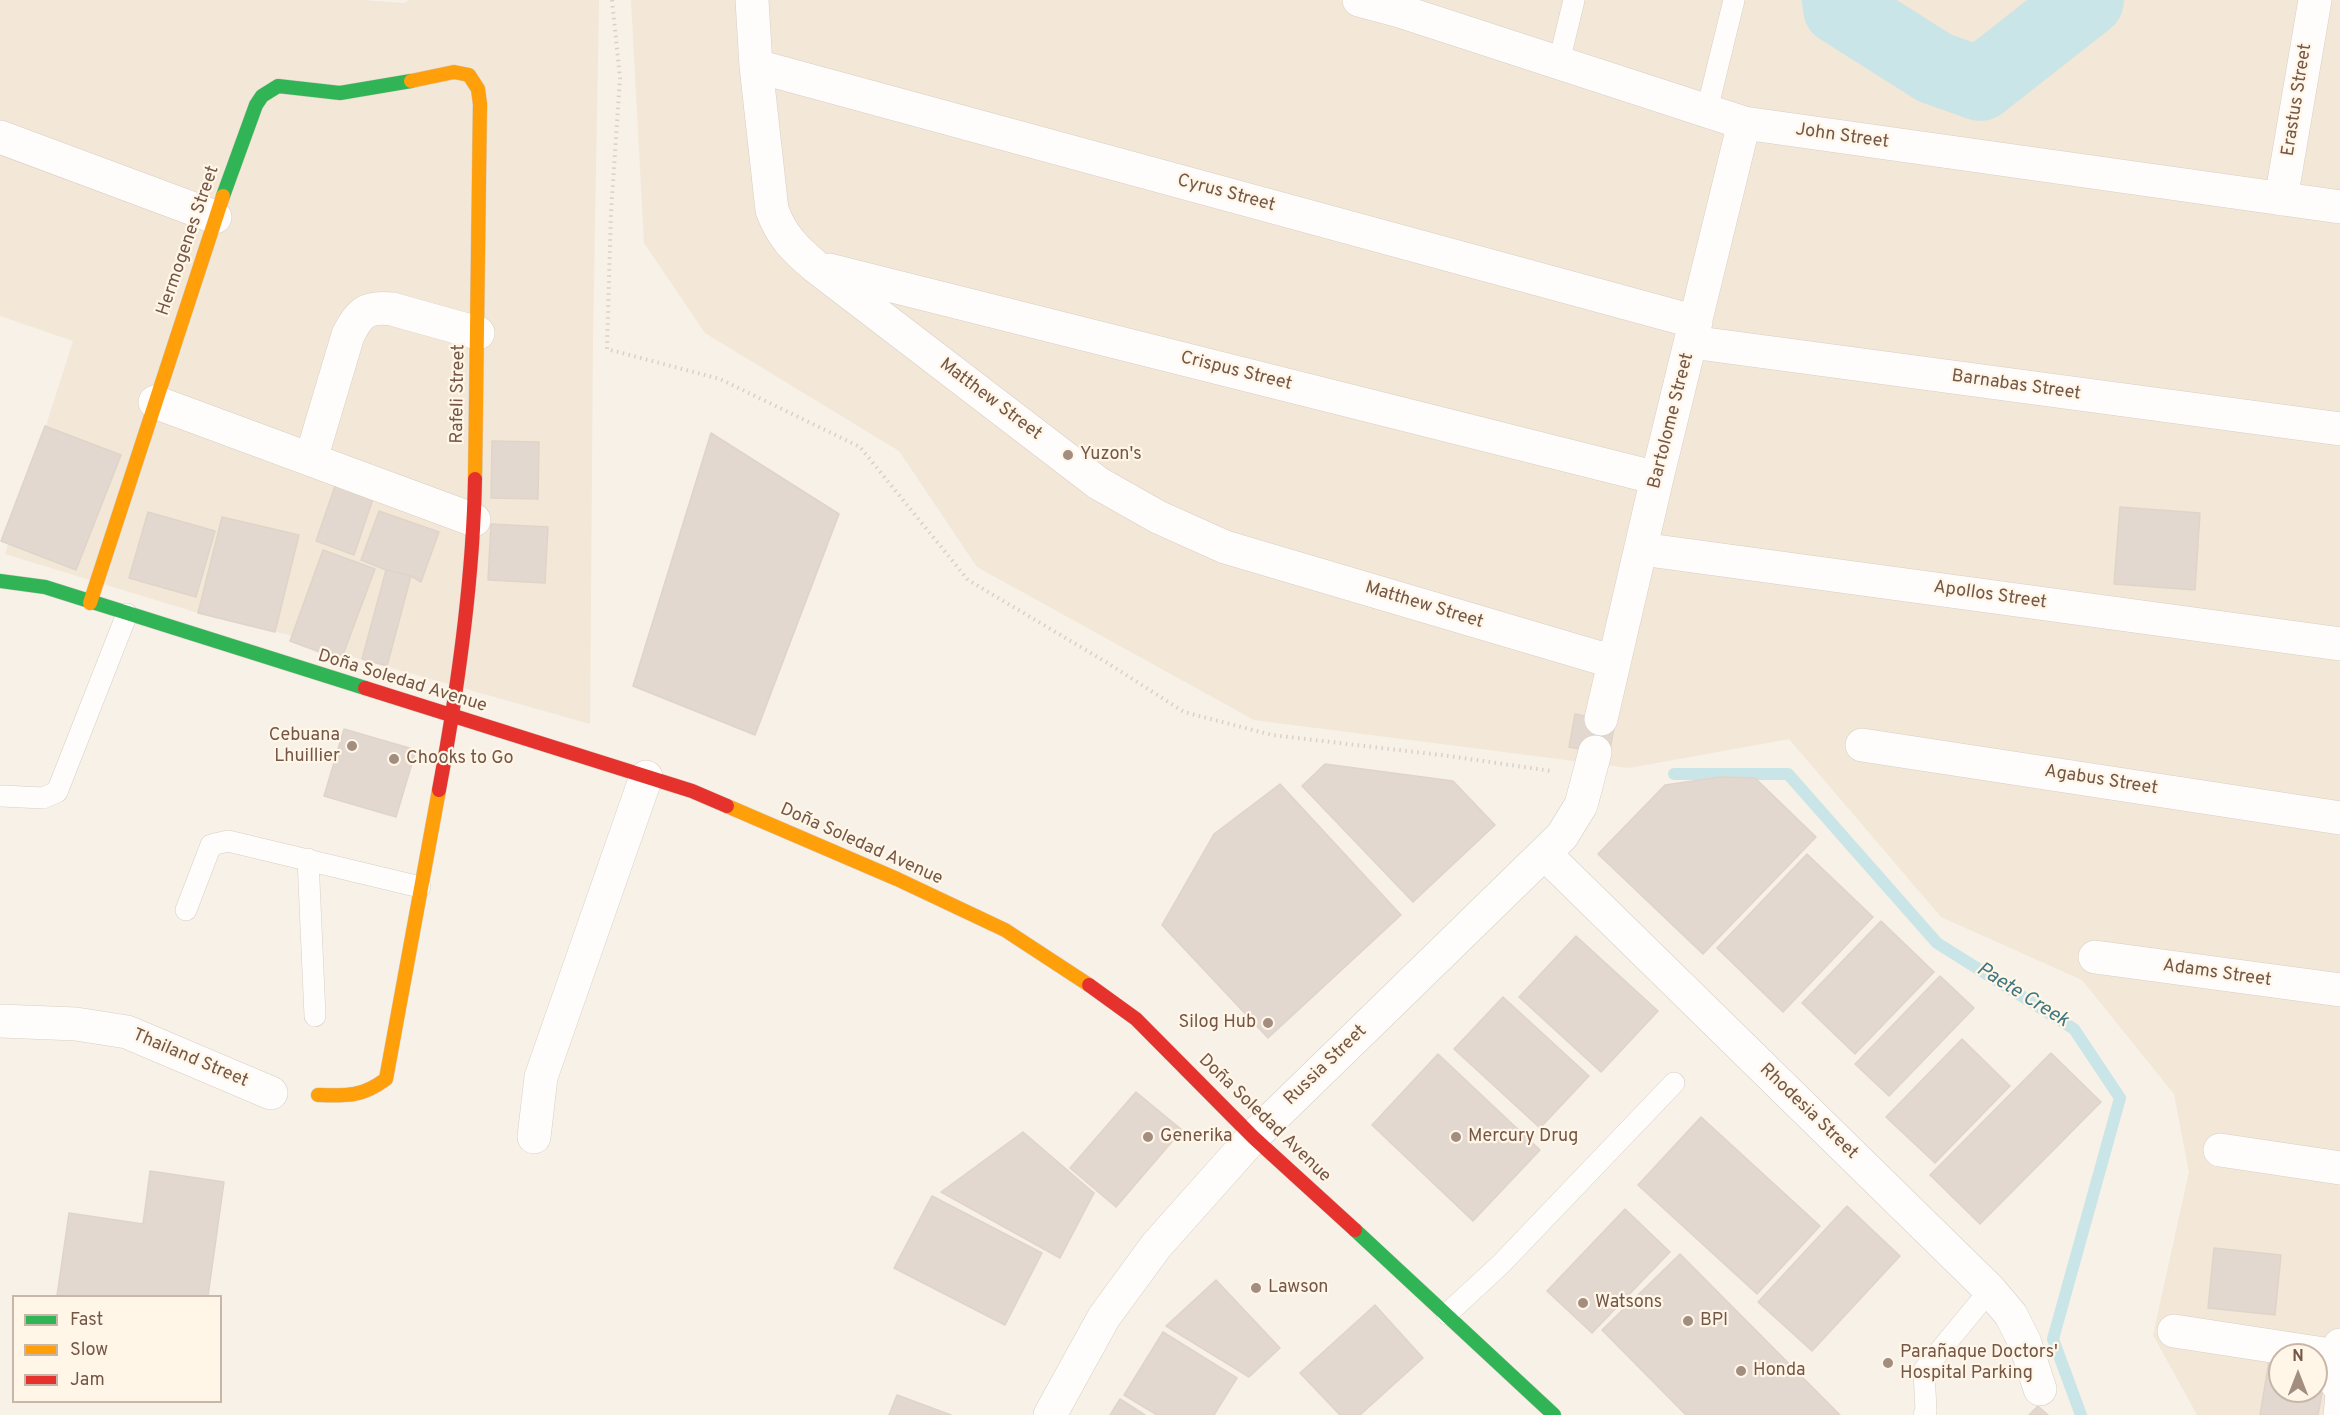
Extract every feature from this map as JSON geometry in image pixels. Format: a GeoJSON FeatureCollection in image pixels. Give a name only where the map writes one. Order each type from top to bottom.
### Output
{"type":"FeatureCollection","features":[{"type":"Feature","properties":{"kind":"street","name":"Matthew Street"},"geometry":{"type":"LineString","coordinates":[[752,0],[756,66],[772,210],[779,229],[792,246],[816,267],[1098,483],[1158,517],[1225,547],[1614,662]]}},
{"type":"Feature","properties":{"kind":"street","name":"John Street"},"geometry":{"type":"LineString","coordinates":[[1359,0],[1402,5],[1559,62],[1744,123],[2340,207]]}},
{"type":"Feature","properties":{"kind":"street","name":"Erastus Street"},"geometry":{"type":"LineString","coordinates":[[2282,200],[2315,0]]}},
{"type":"Feature","properties":{"kind":"street","name":"Cyrus Street"},"geometry":{"type":"LineString","coordinates":[[756,66],[1694,332]]}},
{"type":"Feature","properties":{"kind":"street","name":"Hermogenes Street"},"geometry":{"type":"LineString","coordinates":[[90,603],[215,217],[256,105],[269,89],[278,86],[340,93],[360,92],[454,72],[469,75]]}},
{"type":"Feature","properties":{"kind":"street","name":"Rafeli Street"},"geometry":{"type":"LineString","coordinates":[[318,1095],[356,1096],[372,1090],[386,1079],[453,716],[474,520],[480,104],[478,89],[469,75]]}},
{"type":"Feature","properties":{"kind":"street","name":"Bartolome Street"},"geometry":{"type":"LineString","coordinates":[[1601,719],[1744,123]]}},
{"type":"Feature","properties":{"kind":"street"},"geometry":{"type":"LineString","coordinates":[[0,137],[215,217]]}},
{"type":"Feature","properties":{"kind":"street","name":"Crispus Street"},"geometry":{"type":"LineString","coordinates":[[816,267],[1657,478]]}},
{"type":"Feature","properties":{"kind":"street"},"geometry":{"type":"LineString","coordinates":[[311,459],[348,335],[355,321],[364,312],[377,308],[392,309],[478,333]]}},
{"type":"Feature","properties":{"kind":"street","name":"Barnabas Street"},"geometry":{"type":"LineString","coordinates":[[1694,332],[2340,429]]}},
{"type":"Feature","properties":{"kind":"street"},"geometry":{"type":"LineString","coordinates":[[155,402],[474,520]]}},
{"type":"Feature","properties":{"kind":"street","name":"Apollos Street"},"geometry":{"type":"LineString","coordinates":[[1641,549],[2340,644]]}},
{"type":"Feature","properties":{"kind":"street","name":"Doña Soledad Avenue"},"geometry":{"type":"LineString","coordinates":[[0,580],[45,587],[692,791],[897,879],[1005,930],[1136,1018],[1253,1137],[1448,1314],[1554,1415]]}},
{"type":"Feature","properties":{"kind":"street","name":"Agabus Street"},"geometry":{"type":"LineString","coordinates":[[1862,745],[2340,818]]}},
{"type":"Feature","properties":{"kind":"street"},"geometry":{"type":"LineString","coordinates":[[1545,854],[1562,836],[1581,805],[1593,762]]}},
{"type":"Feature","properties":{"kind":"street"},"geometry":{"type":"LineString","coordinates":[[534,1137],[542,1077],[646,777]]}},
{"type":"Feature","properties":{"kind":"street","name":"Russia Street"},"geometry":{"type":"LineString","coordinates":[[1050,1415],[1104,1317],[1156,1246],[1253,1137],[1545,854]]}},
{"type":"Feature","properties":{"kind":"street","name":"Rhodesia Street"},"geometry":{"type":"LineString","coordinates":[[1545,854],[1990,1290],[2011,1315],[2025,1343],[2040,1389]]}},
{"type":"Feature","properties":{"kind":"street","name":"Adams Street"},"geometry":{"type":"LineString","coordinates":[[2095,957],[2340,990]]}},
{"type":"Feature","properties":{"kind":"street","name":"Thailand Street"},"geometry":{"type":"LineString","coordinates":[[0,1021],[76,1024],[127,1032],[271,1093]]}},
{"type":"Feature","properties":{"kind":"street"},"geometry":{"type":"LineString","coordinates":[[2220,1150],[2340,1168]]}},
{"type":"Feature","properties":{"kind":"street"},"geometry":{"type":"LineString","coordinates":[[2174,1331],[2338,1377]]}},
{"type":"Feature","properties":{"kind":"lane"},"geometry":{"type":"LineString","coordinates":[[1559,62],[1574,0]]}},
{"type":"Feature","properties":{"kind":"lane"},"geometry":{"type":"LineString","coordinates":[[1707,110],[1734,0]]}},
{"type":"Feature","properties":{"kind":"lane"},"geometry":{"type":"LineString","coordinates":[[2,796],[43,798],[57,792],[127,614]]}},
{"type":"Feature","properties":{"kind":"lane"},"geometry":{"type":"LineString","coordinates":[[186,910],[211,845],[228,841],[420,887]]}},
{"type":"Feature","properties":{"kind":"lane"},"geometry":{"type":"LineString","coordinates":[[308,859],[315,1017]]}},
{"type":"Feature","properties":{"kind":"lane"},"geometry":{"type":"LineString","coordinates":[[1448,1314],[1501,1264],[1674,1083]]}},
{"type":"Feature","properties":{"kind":"lane"},"geometry":{"type":"LineString","coordinates":[[1924,1415],[1926,1411],[1924,1370],[1990,1290]]}},
{"type":"Feature","properties":{"kind":"path"},"geometry":{"type":"LineString","coordinates":[[612,0],[620,78],[611,212],[608,348],[720,379],[860,447],[968,580],[1097,656],[1184,712],[1272,735],[1553,771],[1593,762]]}},
{"type":"Feature","properties":{"kind":"shaded area"},"geometry":{"type":"Polygon","coordinates":[[[0,0],[363,0],[404,3],[409,0],[599,0],[593,336],[590,724],[346,655],[294,636],[198,613],[5,554],[73,341],[0,316],[0,0]]]}},
{"type":"Feature","properties":{"kind":"shaded area"},"geometry":{"type":"Polygon","coordinates":[[[631,0],[1836,0],[1838,12],[1984,101],[2076,25],[2117,0],[2340,0],[2340,1415],[2197,1415],[2153,1335],[2189,1172],[2174,1094],[2082,980],[1941,917],[1789,739],[1629,768],[1254,720],[977,567],[899,451],[705,333],[644,243],[631,0]]]}},
{"type":"Feature","properties":{"kind":"shaded area"},"geometry":{"type":"Polygon","coordinates":[[[1848,0],[2066,0],[2042,24],[1976,65],[1928,50],[1848,5],[1848,0]]]}},
{"type":"Feature","properties":{"kind":"building"},"geometry":{"type":"Polygon","coordinates":[[[45,426],[121,455],[76,570],[1,541],[45,426]]]}},
{"type":"Feature","properties":{"kind":"building"},"geometry":{"type":"Polygon","coordinates":[[[711,433],[839,514],[755,735],[633,686],[711,433]]]}},
{"type":"Feature","properties":{"kind":"building"},"geometry":{"type":"Polygon","coordinates":[[[492,441],[539,442],[538,499],[491,498],[492,441]]]}},
{"type":"Feature","properties":{"kind":"building"},"geometry":{"type":"Polygon","coordinates":[[[336,483],[374,496],[354,555],[316,541],[336,483]]]}},
{"type":"Feature","properties":{"kind":"building"},"geometry":{"type":"Polygon","coordinates":[[[2120,507],[2200,513],[2195,590],[2114,584],[2120,507]]]}},
{"type":"Feature","properties":{"kind":"building"},"geometry":{"type":"Polygon","coordinates":[[[379,511],[439,532],[421,582],[411,576],[386,570],[361,560],[379,511]]]}},
{"type":"Feature","properties":{"kind":"building"},"geometry":{"type":"Polygon","coordinates":[[[148,512],[215,531],[196,597],[129,578],[148,512]]]}},
{"type":"Feature","properties":{"kind":"building"},"geometry":{"type":"Polygon","coordinates":[[[222,517],[299,535],[275,632],[198,613],[222,517]]]}},
{"type":"Feature","properties":{"kind":"building"},"geometry":{"type":"Polygon","coordinates":[[[491,524],[548,527],[545,583],[488,580],[491,524]]]}},
{"type":"Feature","properties":{"kind":"building"},"geometry":{"type":"Polygon","coordinates":[[[323,550],[375,569],[341,660],[290,641],[323,550]]]}},
{"type":"Feature","properties":{"kind":"building"},"geometry":{"type":"Polygon","coordinates":[[[386,570],[411,576],[387,666],[362,659],[386,570]]]}},
{"type":"Feature","properties":{"kind":"building"},"geometry":{"type":"Polygon","coordinates":[[[1575,714],[1615,722],[1609,755],[1569,747],[1575,714]]]}},
{"type":"Feature","properties":{"kind":"building"},"geometry":{"type":"Polygon","coordinates":[[[344,729],[416,750],[396,817],[324,796],[344,729]]]}},
{"type":"Feature","properties":{"kind":"building"},"geometry":{"type":"Polygon","coordinates":[[[1325,764],[1453,781],[1495,825],[1413,902],[1302,786],[1325,764]]]}},
{"type":"Feature","properties":{"kind":"building"},"geometry":{"type":"Polygon","coordinates":[[[1721,777],[1755,778],[1816,837],[1703,954],[1598,854],[1665,785],[1721,777]]]}},
{"type":"Feature","properties":{"kind":"building"},"geometry":{"type":"Polygon","coordinates":[[[1280,784],[1401,915],[1268,1038],[1162,925],[1214,834],[1280,784]]]}},
{"type":"Feature","properties":{"kind":"building"},"geometry":{"type":"Polygon","coordinates":[[[1807,854],[1873,917],[1783,1012],[1717,948],[1807,854]]]}},
{"type":"Feature","properties":{"kind":"building"},"geometry":{"type":"Polygon","coordinates":[[[1881,921],[1934,972],[1855,1054],[1802,1003],[1881,921]]]}},
{"type":"Feature","properties":{"kind":"building"},"geometry":{"type":"Polygon","coordinates":[[[1576,936],[1658,1011],[1601,1072],[1519,997],[1576,936]]]}},
{"type":"Feature","properties":{"kind":"building"},"geometry":{"type":"Polygon","coordinates":[[[1940,976],[1974,1008],[1889,1096],[1855,1064],[1940,976]]]}},
{"type":"Feature","properties":{"kind":"building"},"geometry":{"type":"Polygon","coordinates":[[[1503,997],[1589,1076],[1540,1128],[1454,1049],[1503,997]]]}},
{"type":"Feature","properties":{"kind":"building"},"geometry":{"type":"Polygon","coordinates":[[[1962,1039],[2010,1086],[1935,1163],[1886,1117],[1962,1039]]]}},
{"type":"Feature","properties":{"kind":"building"},"geometry":{"type":"Polygon","coordinates":[[[2051,1053],[2101,1102],[1980,1224],[1930,1175],[2051,1053]]]}},
{"type":"Feature","properties":{"kind":"building","name":"Mercury Drug"},"geometry":{"type":"Polygon","coordinates":[[[1438,1054],[1540,1150],[1473,1221],[1372,1125],[1438,1054]]]}},
{"type":"Feature","properties":{"kind":"building"},"geometry":{"type":"Polygon","coordinates":[[[1136,1092],[1182,1130],[1116,1207],[1070,1168],[1136,1092]]]}},
{"type":"Feature","properties":{"kind":"building"},"geometry":{"type":"Polygon","coordinates":[[[1701,1117],[1820,1226],[1757,1294],[1638,1185],[1701,1117]]]}},
{"type":"Feature","properties":{"kind":"building"},"geometry":{"type":"Polygon","coordinates":[[[1023,1132],[1094,1193],[1060,1258],[941,1192],[1023,1132]]]}},
{"type":"Feature","properties":{"kind":"building"},"geometry":{"type":"Polygon","coordinates":[[[150,1171],[224,1182],[208,1295],[57,1295],[69,1213],[143,1224],[150,1171]]]}},
{"type":"Feature","properties":{"kind":"building"},"geometry":{"type":"Polygon","coordinates":[[[932,1196],[1042,1253],[1005,1325],[894,1268],[932,1196]]]}},
{"type":"Feature","properties":{"kind":"building"},"geometry":{"type":"Polygon","coordinates":[[[1847,1206],[1900,1256],[1812,1351],[1758,1302],[1847,1206]]]}},
{"type":"Feature","properties":{"kind":"building"},"geometry":{"type":"Polygon","coordinates":[[[1625,1209],[1670,1252],[1592,1333],[1547,1291],[1625,1209]]]}},
{"type":"Feature","properties":{"kind":"building"},"geometry":{"type":"Polygon","coordinates":[[[2214,1248],[2281,1255],[2275,1315],[2208,1308],[2214,1248]]]}},
{"type":"Feature","properties":{"kind":"building"},"geometry":{"type":"Polygon","coordinates":[[[1680,1254],[1840,1415],[1686,1415],[1602,1330],[1680,1254]]]}},
{"type":"Feature","properties":{"kind":"building"},"geometry":{"type":"Polygon","coordinates":[[[1216,1280],[1280,1348],[1249,1377],[1166,1326],[1216,1280]]]}},
{"type":"Feature","properties":{"kind":"building"},"geometry":{"type":"Polygon","coordinates":[[[1375,1305],[1423,1358],[1360,1415],[1340,1415],[1300,1373],[1375,1305]]]}},
{"type":"Feature","properties":{"kind":"building"},"geometry":{"type":"Polygon","coordinates":[[[1163,1332],[1237,1378],[1214,1415],[1157,1415],[1124,1395],[1163,1332]]]}},
{"type":"Feature","properties":{"kind":"building"},"geometry":{"type":"Polygon","coordinates":[[[2268,1367],[2268,1403],[2320,1403],[2318,1415],[2260,1415],[2268,1367]]]}},
{"type":"Feature","properties":{"kind":"building"},"geometry":{"type":"Polygon","coordinates":[[[897,1395],[951,1415],[889,1415],[897,1395]]]}},
{"type":"Feature","properties":{"kind":"building"},"geometry":{"type":"Polygon","coordinates":[[[1120,1399],[1145,1415],[1110,1415],[1120,1399]]]}},
{"type":"Feature","properties":{"kind":"building"},"geometry":{"type":"Polygon","coordinates":[[[2038,1406],[2048,1415],[2029,1415],[2038,1406]]]}},
{"type":"Feature","properties":{"kind":"waterway","name":"Paete Creek"},"geometry":{"type":"LineString","coordinates":[[1839,0],[1840,8],[1935,68],[1980,84],[2087,0]]}},
{"type":"Feature","properties":{"kind":"waterway","name":"Paete Creek"},"geometry":{"type":"LineString","coordinates":[[1674,774],[1788,774],[1937,943],[2074,1029],[2120,1098],[2053,1339],[2081,1415]]}},
{"type":"Feature","properties":{"kind":"traffic: fast"},"geometry":{"type":"LineString","coordinates":[[223,196],[256,105],[262,96],[278,86],[340,93],[411,81]]}},
{"type":"Feature","properties":{"kind":"traffic: fast"},"geometry":{"type":"LineString","coordinates":[[0,581],[45,587],[365,688]]}},
{"type":"Feature","properties":{"kind":"traffic: fast"},"geometry":{"type":"LineString","coordinates":[[1355,1230],[1554,1415]]}},
{"type":"Feature","properties":{"kind":"traffic: slow"},"geometry":{"type":"LineString","coordinates":[[411,81],[454,72],[469,75],[478,89],[480,104],[475,479]]}},
{"type":"Feature","properties":{"kind":"traffic: slow"},"geometry":{"type":"LineString","coordinates":[[90,603],[223,196]]}},
{"type":"Feature","properties":{"kind":"traffic: slow"},"geometry":{"type":"LineString","coordinates":[[318,1095],[354,1094],[369,1089],[386,1079],[439,790]]}},
{"type":"Feature","properties":{"kind":"traffic: slow"},"geometry":{"type":"LineString","coordinates":[[727,806],[897,879],[1005,930],[1089,985]]}},
{"type":"Feature","properties":{"kind":"traffic: jam"},"geometry":{"type":"LineString","coordinates":[[439,790],[468,596],[475,479]]}},
{"type":"Feature","properties":{"kind":"traffic: jam"},"geometry":{"type":"LineString","coordinates":[[365,688],[692,791],[727,806]]}},
{"type":"Feature","properties":{"kind":"traffic: jam"},"geometry":{"type":"LineString","coordinates":[[1089,985],[1136,1019],[1253,1137],[1355,1230]]}},
{"type":"Feature","properties":{"kind":"place","name":"Yuzon's"},"geometry":{"type":"Point","coordinates":[1068,455]}},
{"type":"Feature","properties":{"kind":"place","name":"Cebuana Lhuillier"},"geometry":{"type":"Point","coordinates":[352,746]}},
{"type":"Feature","properties":{"kind":"place","name":"Chooks to Go"},"geometry":{"type":"Point","coordinates":[394,759]}},
{"type":"Feature","properties":{"kind":"place","name":"Silog Hub"},"geometry":{"type":"Point","coordinates":[1268,1023]}},
{"type":"Feature","properties":{"kind":"place","name":"Generika"},"geometry":{"type":"Point","coordinates":[1148,1137]}},
{"type":"Feature","properties":{"kind":"place","name":"Mercury Drug"},"geometry":{"type":"Point","coordinates":[1456,1137]}},
{"type":"Feature","properties":{"kind":"place","name":"Lawson"},"geometry":{"type":"Point","coordinates":[1256,1288]}},
{"type":"Feature","properties":{"kind":"place","name":"Watsons"},"geometry":{"type":"Point","coordinates":[1583,1303]}},
{"type":"Feature","properties":{"kind":"place","name":"BPI"},"geometry":{"type":"Point","coordinates":[1688,1321]}},
{"type":"Feature","properties":{"kind":"place","name":"Parañaque Doctors' Hospital Parking"},"geometry":{"type":"Point","coordinates":[1888,1363]}},
{"type":"Feature","properties":{"kind":"place","name":"Honda"},"geometry":{"type":"Point","coordinates":[1741,1371]}}]}
